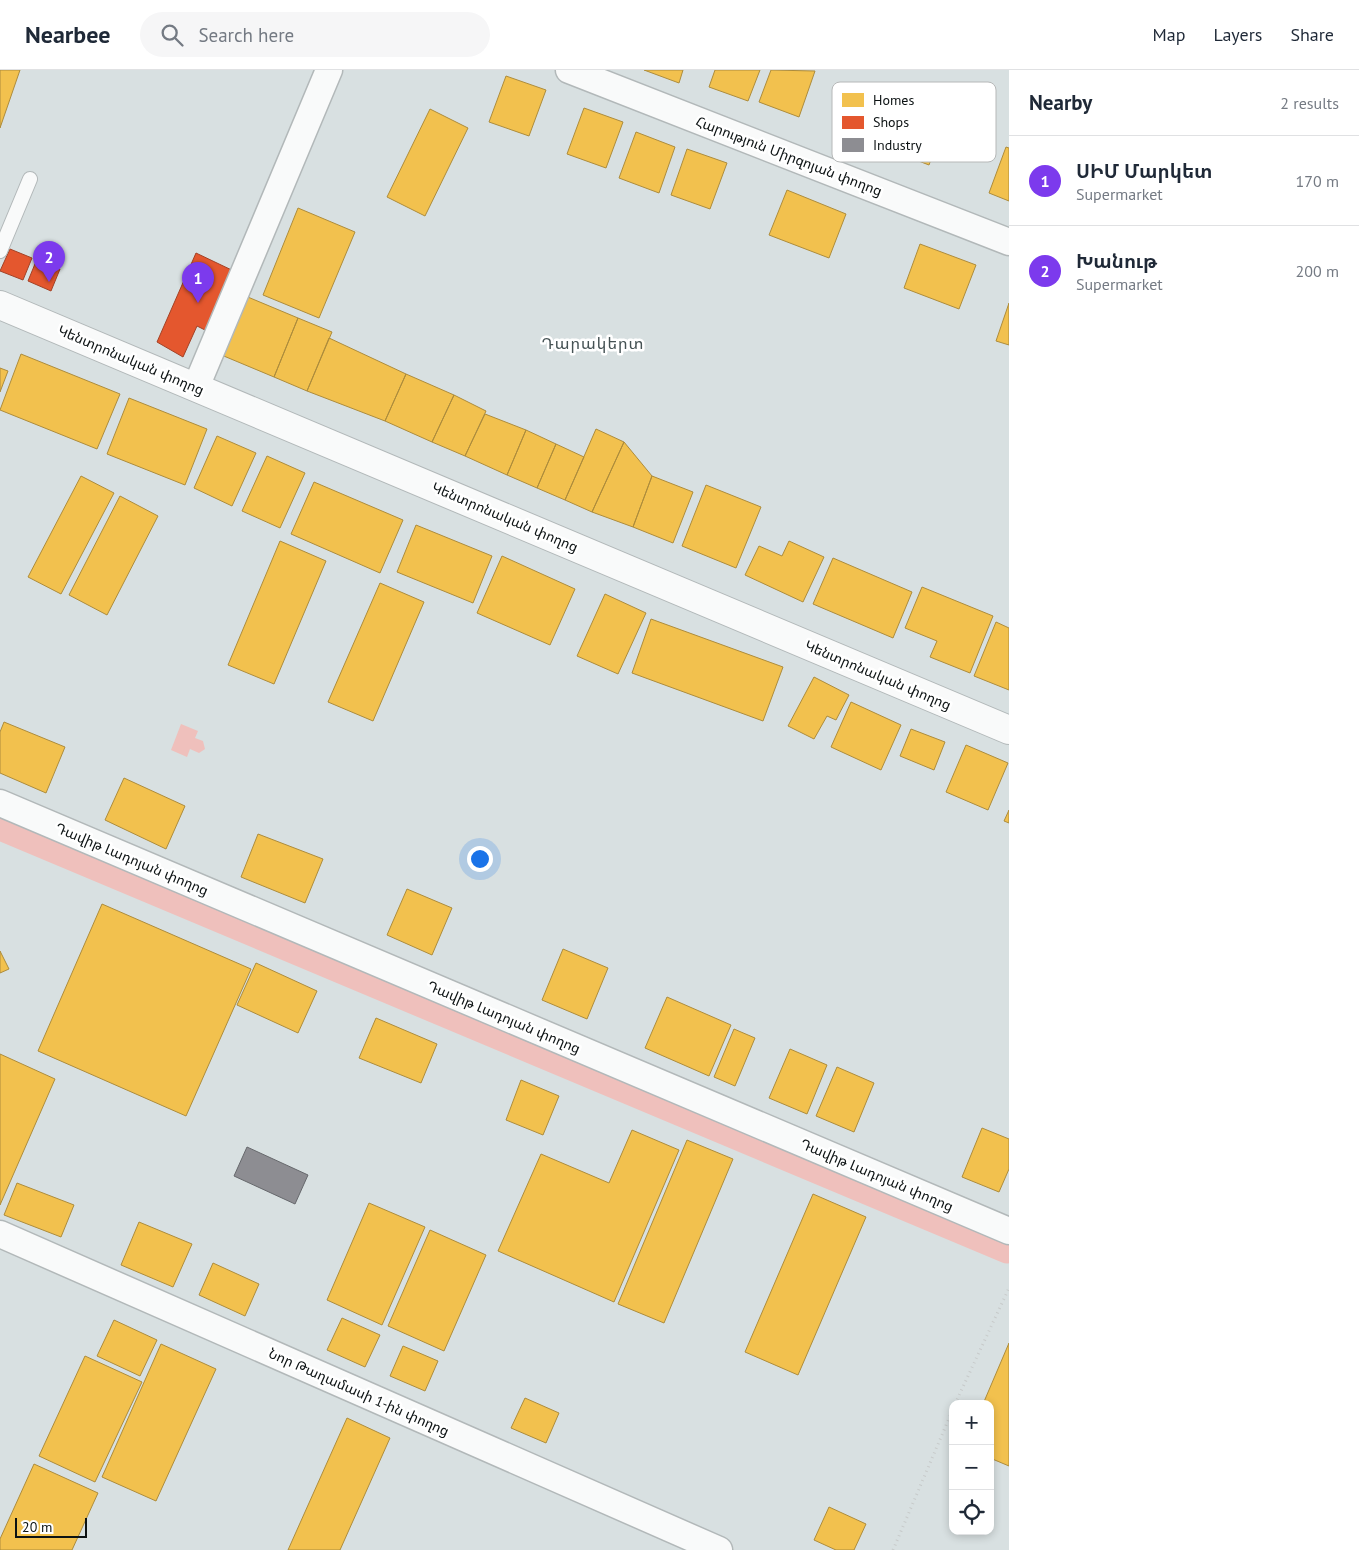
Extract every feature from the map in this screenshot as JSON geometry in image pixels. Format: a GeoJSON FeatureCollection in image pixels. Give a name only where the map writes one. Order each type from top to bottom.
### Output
{"type":"FeatureCollection","features":[{"type":"Feature","properties":{"kind":"main road","name":"Կենտրոնական փողոց"},"geometry":{"type":"LineString","coordinates":[[0,305],[1009,730]]}},
{"type":"Feature","properties":{"kind":"street"},"geometry":{"type":"LineString","coordinates":[[196,387],[329,70]]}},
{"type":"Feature","properties":{"kind":"street","name":"Հարություն Միրզոյան փողոց"},"geometry":{"type":"LineString","coordinates":[[569,70],[1009,242]]}},
{"type":"Feature","properties":{"kind":"street","name":"Դավիթ Լադոյան փողոց"},"geometry":{"type":"LineString","coordinates":[[0,803],[1009,1231]]}},
{"type":"Feature","properties":{"kind":"street","name":"Նոր Թաղամասի 1-ին փողոց"},"geometry":{"type":"LineString","coordinates":[[0,1234],[719,1550]]}},
{"type":"Feature","properties":{"kind":"lane"},"geometry":{"type":"LineString","coordinates":[[0,251],[30,179]]}},
{"type":"Feature","properties":{"kind":"path"},"geometry":{"type":"LineString","coordinates":[[957,1400],[1009,1288]]}},
{"type":"Feature","properties":{"kind":"path"},"geometry":{"type":"LineString","coordinates":[[893,1550],[949,1418]]}},
{"type":"Feature","properties":{"kind":"shaded area"},"geometry":{"type":"Polygon","coordinates":[[[181,724],[198,731],[195,738],[203,741],[205,749],[199,753],[190,749],[187,757],[171,750],[181,724]]]}},
{"type":"Feature","properties":{"kind":"building: Homes"},"geometry":{"type":"Polygon","coordinates":[[[0,70],[20,70],[0,128],[0,70]]]}},
{"type":"Feature","properties":{"kind":"building: Homes"},"geometry":{"type":"Polygon","coordinates":[[[644,70],[683,70],[679,83],[644,70]]]}},
{"type":"Feature","properties":{"kind":"building: Homes"},"geometry":{"type":"Polygon","coordinates":[[[715,70],[760,70],[748,101],[709,87],[715,70]]]}},
{"type":"Feature","properties":{"kind":"building: Homes"},"geometry":{"type":"Polygon","coordinates":[[[771,70],[815,71],[799,117],[759,102],[771,70]]]}},
{"type":"Feature","properties":{"kind":"building: Homes"},"geometry":{"type":"Polygon","coordinates":[[[506,76],[546,90],[529,136],[489,122],[506,76]]]}},
{"type":"Feature","properties":{"kind":"building: Homes"},"geometry":{"type":"Polygon","coordinates":[[[584,108],[623,122],[606,168],[567,154],[584,108]]]}},
{"type":"Feature","properties":{"kind":"building: Homes"},"geometry":{"type":"Polygon","coordinates":[[[430,109],[468,128],[425,216],[387,197],[430,109]]]}},
{"type":"Feature","properties":{"kind":"building: Homes"},"geometry":{"type":"Polygon","coordinates":[[[636,132],[675,147],[659,193],[619,178],[636,132]]]}},
{"type":"Feature","properties":{"kind":"building: Homes"},"geometry":{"type":"Polygon","coordinates":[[[1006,147],[1009,148],[1009,201],[989,193],[1006,147]]]}},
{"type":"Feature","properties":{"kind":"building: Homes"},"geometry":{"type":"Polygon","coordinates":[[[687,149],[727,163],[710,209],[671,195],[687,149]]]}},
{"type":"Feature","properties":{"kind":"building: Homes"},"geometry":{"type":"Polygon","coordinates":[[[787,190],[846,214],[829,258],[769,235],[787,190]]]}},
{"type":"Feature","properties":{"kind":"building: Homes"},"geometry":{"type":"Polygon","coordinates":[[[298,208],[355,232],[319,318],[263,295],[298,208]]]}},
{"type":"Feature","properties":{"kind":"building: Homes"},"geometry":{"type":"Polygon","coordinates":[[[920,244],[976,265],[959,309],[904,288],[920,244]]]}},
{"type":"Feature","properties":{"kind":"building: Homes"},"geometry":{"type":"Polygon","coordinates":[[[243,295],[298,318],[274,377],[219,354],[243,295]]]}},
{"type":"Feature","properties":{"kind":"building: Homes"},"geometry":{"type":"Polygon","coordinates":[[[1009,303],[1009,345],[996,341],[1009,303]]]}},
{"type":"Feature","properties":{"kind":"building: Homes"},"geometry":{"type":"Polygon","coordinates":[[[298,318],[332,332],[307,391],[274,377],[298,318]]]}},
{"type":"Feature","properties":{"kind":"building: Homes"},"geometry":{"type":"Polygon","coordinates":[[[329,338],[406,374],[385,421],[307,391],[329,338]]]}},
{"type":"Feature","properties":{"kind":"building: Homes"},"geometry":{"type":"Polygon","coordinates":[[[21,354],[120,394],[97,449],[0,410],[21,354]]]}},
{"type":"Feature","properties":{"kind":"building: Homes"},"geometry":{"type":"Polygon","coordinates":[[[0,368],[8,371],[0,392],[0,368]]]}},
{"type":"Feature","properties":{"kind":"building: Homes"},"geometry":{"type":"Polygon","coordinates":[[[406,374],[454,395],[432,442],[385,421],[406,374]]]}},
{"type":"Feature","properties":{"kind":"building: Homes"},"geometry":{"type":"Polygon","coordinates":[[[454,395],[486,411],[465,456],[432,442],[454,395]]]}},
{"type":"Feature","properties":{"kind":"building: Homes"},"geometry":{"type":"Polygon","coordinates":[[[129,398],[207,429],[185,485],[107,454],[129,398]]]}},
{"type":"Feature","properties":{"kind":"building: Homes"},"geometry":{"type":"Polygon","coordinates":[[[485,414],[526,430],[507,475],[465,456],[485,414]]]}},
{"type":"Feature","properties":{"kind":"building: Homes"},"geometry":{"type":"Polygon","coordinates":[[[596,429],[624,442],[592,512],[565,500],[596,429]]]}},
{"type":"Feature","properties":{"kind":"building: Homes"},"geometry":{"type":"Polygon","coordinates":[[[526,430],[556,444],[537,488],[507,475],[526,430]]]}},
{"type":"Feature","properties":{"kind":"building: Homes"},"geometry":{"type":"Polygon","coordinates":[[[217,436],[256,453],[232,506],[194,488],[217,436]]]}},
{"type":"Feature","properties":{"kind":"building: Homes"},"geometry":{"type":"Polygon","coordinates":[[[624,442],[652,476],[633,527],[592,512],[624,442]]]}},
{"type":"Feature","properties":{"kind":"building: Homes"},"geometry":{"type":"Polygon","coordinates":[[[556,444],[584,457],[565,500],[537,488],[556,444]]]}},
{"type":"Feature","properties":{"kind":"building: Homes"},"geometry":{"type":"Polygon","coordinates":[[[267,456],[305,473],[280,528],[242,511],[267,456]]]}},
{"type":"Feature","properties":{"kind":"building: Homes"},"geometry":{"type":"Polygon","coordinates":[[[81,476],[114,493],[61,594],[28,577],[81,476]]]}},
{"type":"Feature","properties":{"kind":"building: Homes"},"geometry":{"type":"Polygon","coordinates":[[[652,476],[693,492],[673,543],[633,527],[652,476]]]}},
{"type":"Feature","properties":{"kind":"building: Homes"},"geometry":{"type":"Polygon","coordinates":[[[314,482],[403,520],[380,573],[291,534],[314,482]]]}},
{"type":"Feature","properties":{"kind":"building: Homes"},"geometry":{"type":"Polygon","coordinates":[[[706,485],[761,507],[736,568],[682,546],[706,485]]]}},
{"type":"Feature","properties":{"kind":"building: Homes"},"geometry":{"type":"Polygon","coordinates":[[[120,496],[158,516],[107,615],[69,595],[120,496]]]}},
{"type":"Feature","properties":{"kind":"building: Homes"},"geometry":{"type":"Polygon","coordinates":[[[416,525],[492,556],[473,603],[397,572],[416,525]]]}},
{"type":"Feature","properties":{"kind":"building: Homes"},"geometry":{"type":"Polygon","coordinates":[[[280,541],[326,561],[274,684],[228,665],[280,541]]]}},
{"type":"Feature","properties":{"kind":"building: Homes"},"geometry":{"type":"Polygon","coordinates":[[[789,541],[824,557],[803,602],[745,575],[759,546],[782,556],[789,541]]]}},
{"type":"Feature","properties":{"kind":"building: Homes"},"geometry":{"type":"Polygon","coordinates":[[[502,556],[575,589],[550,645],[477,613],[502,556]]]}},
{"type":"Feature","properties":{"kind":"building: Homes"},"geometry":{"type":"Polygon","coordinates":[[[833,558],[912,592],[893,638],[813,604],[833,558]]]}},
{"type":"Feature","properties":{"kind":"building: Homes"},"geometry":{"type":"Polygon","coordinates":[[[380,583],[424,602],[373,721],[328,702],[380,583]]]}},
{"type":"Feature","properties":{"kind":"building: Homes"},"geometry":{"type":"Polygon","coordinates":[[[922,587],[993,616],[970,673],[930,657],[937,641],[905,628],[922,587]]]}},
{"type":"Feature","properties":{"kind":"building: Homes"},"geometry":{"type":"Polygon","coordinates":[[[605,594],[646,613],[618,674],[577,656],[605,594]]]}},
{"type":"Feature","properties":{"kind":"building: Homes"},"geometry":{"type":"Polygon","coordinates":[[[651,619],[783,667],[763,721],[632,673],[651,619]]]}},
{"type":"Feature","properties":{"kind":"building: Homes"},"geometry":{"type":"Polygon","coordinates":[[[996,622],[1009,628],[1009,690],[974,676],[996,622]]]}},
{"type":"Feature","properties":{"kind":"building: Homes"},"geometry":{"type":"Polygon","coordinates":[[[814,677],[849,695],[836,720],[827,716],[814,739],[788,726],[814,677]]]}},
{"type":"Feature","properties":{"kind":"building: Homes"},"geometry":{"type":"Polygon","coordinates":[[[851,702],[901,725],[881,770],[831,747],[851,702]]]}},
{"type":"Feature","properties":{"kind":"building: Homes"},"geometry":{"type":"Polygon","coordinates":[[[4,722],[65,747],[46,793],[0,773],[0,732],[4,722]]]}},
{"type":"Feature","properties":{"kind":"building: Homes"},"geometry":{"type":"Polygon","coordinates":[[[911,729],[945,742],[934,770],[900,756],[911,729]]]}},
{"type":"Feature","properties":{"kind":"building: Homes"},"geometry":{"type":"Polygon","coordinates":[[[966,745],[1008,763],[988,810],[946,792],[966,745]]]}},
{"type":"Feature","properties":{"kind":"building: Homes"},"geometry":{"type":"Polygon","coordinates":[[[124,778],[185,806],[166,849],[105,820],[124,778]]]}},
{"type":"Feature","properties":{"kind":"building: Homes"},"geometry":{"type":"Polygon","coordinates":[[[1009,810],[1009,823],[1004,821],[1009,810]]]}},
{"type":"Feature","properties":{"kind":"building: Homes"},"geometry":{"type":"Polygon","coordinates":[[[258,834],[323,859],[305,903],[241,877],[258,834]]]}},
{"type":"Feature","properties":{"kind":"building: Homes"},"geometry":{"type":"Polygon","coordinates":[[[407,889],[452,908],[432,955],[387,935],[407,889]]]}},
{"type":"Feature","properties":{"kind":"building: Homes"},"geometry":{"type":"Polygon","coordinates":[[[102,904],[251,969],[186,1116],[38,1051],[102,904]]]}},
{"type":"Feature","properties":{"kind":"building: Homes"},"geometry":{"type":"Polygon","coordinates":[[[563,949],[608,968],[587,1019],[542,1000],[563,949]]]}},
{"type":"Feature","properties":{"kind":"building: Homes"},"geometry":{"type":"Polygon","coordinates":[[[0,951],[9,969],[0,973],[0,951]]]}},
{"type":"Feature","properties":{"kind":"building: Homes"},"geometry":{"type":"Polygon","coordinates":[[[256,963],[317,991],[298,1033],[237,1005],[256,963]]]}},
{"type":"Feature","properties":{"kind":"building: Homes"},"geometry":{"type":"Polygon","coordinates":[[[667,997],[731,1025],[709,1076],[645,1048],[667,997]]]}},
{"type":"Feature","properties":{"kind":"building: Homes"},"geometry":{"type":"Polygon","coordinates":[[[376,1018],[437,1044],[421,1083],[359,1058],[376,1018]]]}},
{"type":"Feature","properties":{"kind":"building: Homes"},"geometry":{"type":"Polygon","coordinates":[[[734,1029],[755,1038],[735,1086],[714,1077],[734,1029]]]}},
{"type":"Feature","properties":{"kind":"building: Homes"},"geometry":{"type":"Polygon","coordinates":[[[790,1049],[827,1065],[807,1114],[769,1098],[790,1049]]]}},
{"type":"Feature","properties":{"kind":"building: Homes"},"geometry":{"type":"Polygon","coordinates":[[[0,1054],[55,1079],[0,1205],[0,1054]]]}},
{"type":"Feature","properties":{"kind":"building: Homes"},"geometry":{"type":"Polygon","coordinates":[[[837,1067],[874,1083],[854,1132],[816,1116],[837,1067]]]}},
{"type":"Feature","properties":{"kind":"building: Homes"},"geometry":{"type":"Polygon","coordinates":[[[521,1080],[559,1096],[543,1135],[506,1120],[521,1080]]]}},
{"type":"Feature","properties":{"kind":"building: Homes"},"geometry":{"type":"Polygon","coordinates":[[[982,1128],[1009,1139],[1009,1169],[999,1192],[962,1177],[982,1128]]]}},
{"type":"Feature","properties":{"kind":"building: Homes"},"geometry":{"type":"Polygon","coordinates":[[[632,1130],[679,1150],[614,1302],[498,1251],[541,1154],[609,1183],[632,1130]]]}},
{"type":"Feature","properties":{"kind":"building: Homes"},"geometry":{"type":"Polygon","coordinates":[[[687,1140],[733,1159],[664,1323],[618,1304],[687,1140]]]}},
{"type":"Feature","properties":{"kind":"building: Homes"},"geometry":{"type":"Polygon","coordinates":[[[17,1183],[74,1205],[61,1237],[4,1215],[17,1183]]]}},
{"type":"Feature","properties":{"kind":"building: Homes"},"geometry":{"type":"Polygon","coordinates":[[[813,1194],[866,1217],[798,1375],[745,1352],[813,1194]]]}},
{"type":"Feature","properties":{"kind":"building: Homes"},"geometry":{"type":"Polygon","coordinates":[[[369,1203],[425,1227],[382,1325],[327,1300],[369,1203]]]}},
{"type":"Feature","properties":{"kind":"building: Homes"},"geometry":{"type":"Polygon","coordinates":[[[139,1222],[192,1244],[173,1287],[121,1265],[139,1222]]]}},
{"type":"Feature","properties":{"kind":"building: Homes"},"geometry":{"type":"Polygon","coordinates":[[[430,1230],[486,1255],[444,1351],[388,1326],[430,1230]]]}},
{"type":"Feature","properties":{"kind":"building: Homes"},"geometry":{"type":"Polygon","coordinates":[[[213,1263],[259,1284],[245,1316],[199,1295],[213,1263]]]}},
{"type":"Feature","properties":{"kind":"building: Homes"},"geometry":{"type":"Polygon","coordinates":[[[342,1318],[380,1335],[365,1367],[327,1350],[342,1318]]]}},
{"type":"Feature","properties":{"kind":"building: Homes"},"geometry":{"type":"Polygon","coordinates":[[[114,1320],[157,1340],[140,1376],[97,1356],[114,1320]]]}},
{"type":"Feature","properties":{"kind":"building: Homes"},"geometry":{"type":"Polygon","coordinates":[[[1009,1343],[1009,1466],[994,1460],[994,1400],[985,1400],[1009,1343]]]}},
{"type":"Feature","properties":{"kind":"building: Homes"},"geometry":{"type":"Polygon","coordinates":[[[161,1344],[216,1369],[156,1501],[102,1477],[161,1344]]]}},
{"type":"Feature","properties":{"kind":"building: Homes"},"geometry":{"type":"Polygon","coordinates":[[[403,1346],[438,1361],[425,1391],[390,1376],[403,1346]]]}},
{"type":"Feature","properties":{"kind":"building: Homes"},"geometry":{"type":"Polygon","coordinates":[[[85,1356],[142,1382],[95,1482],[39,1456],[85,1356]]]}},
{"type":"Feature","properties":{"kind":"building: Homes"},"geometry":{"type":"Polygon","coordinates":[[[525,1398],[559,1413],[546,1443],[511,1428],[525,1398]]]}},
{"type":"Feature","properties":{"kind":"building: Homes"},"geometry":{"type":"Polygon","coordinates":[[[347,1418],[390,1438],[340,1550],[288,1550],[347,1418]]]}},
{"type":"Feature","properties":{"kind":"building: Homes"},"geometry":{"type":"Polygon","coordinates":[[[34,1464],[98,1493],[72,1550],[0,1550],[0,1539],[34,1464]]]}},
{"type":"Feature","properties":{"kind":"building: Homes"},"geometry":{"type":"Polygon","coordinates":[[[829,1507],[866,1524],[854,1550],[836,1550],[814,1540],[829,1507]]]}},
{"type":"Feature","properties":{"kind":"building: Shops"},"geometry":{"type":"Polygon","coordinates":[[[10,249],[32,258],[23,280],[0,271],[10,249]]]}},
{"type":"Feature","properties":{"kind":"building: Shops"},"geometry":{"type":"Polygon","coordinates":[[[196,253],[240,274],[213,334],[197,326],[183,357],[157,342],[196,253]]]}},
{"type":"Feature","properties":{"kind":"building: Shops"},"geometry":{"type":"Polygon","coordinates":[[[37,259],[60,269],[51,291],[28,281],[37,259]]]}},
{"type":"Feature","properties":{"kind":"building: Industry"},"geometry":{"type":"Polygon","coordinates":[[[247,1147],[308,1175],[295,1204],[234,1176],[247,1147]]]}},
{"type":"Feature","properties":{"kind":"waterway"},"geometry":{"type":"LineString","coordinates":[[0,828],[1007,1251]]}},
{"type":"Feature","properties":{"kind":"place","name":"Խանութ"},"geometry":{"type":"Point","coordinates":[49,282]}},
{"type":"Feature","properties":{"kind":"place","name":"ՍԻՄ Մարկետ"},"geometry":{"type":"Point","coordinates":[198,303]}},
{"type":"Feature","properties":{"kind":"district","name":"Դարակերտ"},"geometry":{"type":"Point","coordinates":[593,343]}}]}
